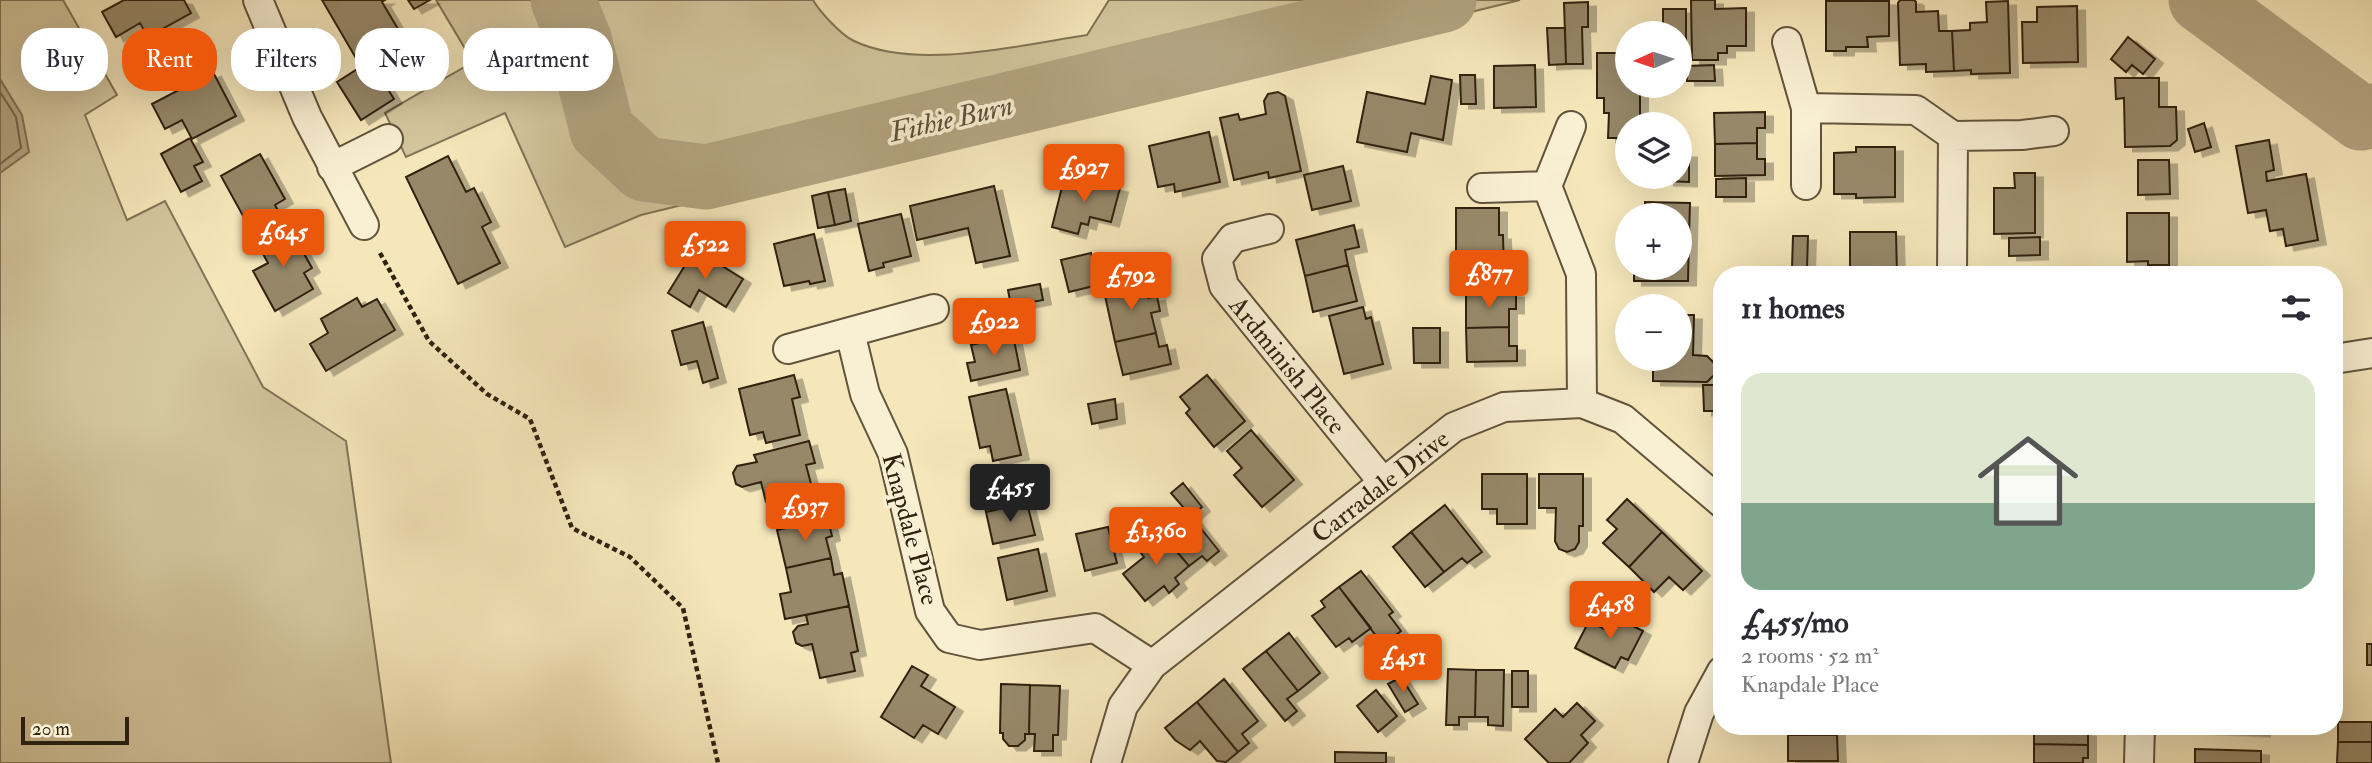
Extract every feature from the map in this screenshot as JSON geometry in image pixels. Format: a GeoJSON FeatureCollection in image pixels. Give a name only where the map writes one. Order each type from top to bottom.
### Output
{"type":"FeatureCollection","features":[{"type":"Feature","properties":{"kind":"street"},"geometry":{"type":"LineString","coordinates":[[258,0],[307,117],[364,225]]}},
{"type":"Feature","properties":{"kind":"street"},"geometry":{"type":"LineString","coordinates":[[1787,42],[1806,108],[1806,185]]}},
{"type":"Feature","properties":{"kind":"street"},"geometry":{"type":"LineString","coordinates":[[1806,108],[1916,110],[1953,135],[2022,135],[2054,131]]}},
{"type":"Feature","properties":{"kind":"street"},"geometry":{"type":"LineString","coordinates":[[1571,126],[1547,186],[1581,274],[1582,403]]}},
{"type":"Feature","properties":{"kind":"street"},"geometry":{"type":"LineString","coordinates":[[1952,266],[1953,135]]}},
{"type":"Feature","properties":{"kind":"street"},"geometry":{"type":"LineString","coordinates":[[332,167],[388,139]]}},
{"type":"Feature","properties":{"kind":"street"},"geometry":{"type":"LineString","coordinates":[[1482,188],[1547,186]]}},
{"type":"Feature","properties":{"kind":"street","name":"Ardminish Place"},"geometry":{"type":"LineString","coordinates":[[1269,229],[1233,238],[1217,259],[1224,286],[1384,482]]}},
{"type":"Feature","properties":{"kind":"street"},"geometry":{"type":"LineString","coordinates":[[788,349],[934,309]]}},
{"type":"Feature","properties":{"kind":"street","name":"Knapdale Place"},"geometry":{"type":"LineString","coordinates":[[850,332],[865,394],[893,454],[930,611],[948,638],[980,645],[1095,628],[1152,665]]}},
{"type":"Feature","properties":{"kind":"street","name":"Carradale Drive"},"geometry":{"type":"LineString","coordinates":[[1106,763],[1124,706],[1152,665],[1454,427],[1504,407],[1582,403],[1623,419],[1713,495]]}},
{"type":"Feature","properties":{"kind":"street"},"geometry":{"type":"LineString","coordinates":[[1683,763],[1699,713],[1713,687]]}},
{"type":"Feature","properties":{"kind":"street"},"geometry":{"type":"LineString","coordinates":[[2139,763],[2140,735]]}},
{"type":"Feature","properties":{"kind":"path"},"geometry":{"type":"LineString","coordinates":[[364,225],[429,341],[487,394],[530,419],[572,528],[630,557],[683,608],[718,763]]}},
{"type":"Feature","properties":{"kind":"shaded area"},"geometry":{"type":"Polygon","coordinates":[[[0,0],[63,0],[79,28],[21,28],[21,91],[108,91],[108,79],[117,95],[85,115],[127,220],[165,201],[263,387],[346,441],[391,763],[0,763],[0,0]]]}},
{"type":"Feature","properties":{"kind":"shaded area"},"geometry":{"type":"Polygon","coordinates":[[[436,0],[813,0],[831,23],[854,41],[879,50],[938,55],[1001,49],[1087,35],[1109,0],[1520,0],[641,215],[565,247],[505,113],[406,157],[385,113],[423,91],[449,91],[449,76],[463,68],[463,91],[613,91],[613,28],[463,28],[463,45],[436,0]]]}},
{"type":"Feature","properties":{"kind":"water"},"geometry":{"type":"Polygon","coordinates":[[[0,79],[22,115],[29,152],[0,173],[0,79]]]}},
{"type":"Feature","properties":{"kind":"building"},"geometry":{"type":"Polygon","coordinates":[[[124,0],[184,0],[191,13],[164,28],[143,28],[140,23],[131,28],[122,28],[122,34],[116,37],[102,12],[124,0]]]}},
{"type":"Feature","properties":{"kind":"building"},"geometry":{"type":"Polygon","coordinates":[[[322,0],[385,0],[382,2],[397,28],[355,28],[355,57],[341,28],[338,28],[322,0]]]}},
{"type":"Feature","properties":{"kind":"building"},"geometry":{"type":"Polygon","coordinates":[[[408,0],[430,0],[414,9],[408,0]]]}},
{"type":"Feature","properties":{"kind":"building"},"geometry":{"type":"Polygon","coordinates":[[[1691,0],[1715,0],[1715,9],[1746,8],[1746,46],[1727,46],[1727,53],[1718,53],[1718,60],[1692,60],[1691,0]]]}},
{"type":"Feature","properties":{"kind":"building"},"geometry":{"type":"Polygon","coordinates":[[[1900,0],[1914,0],[1916,12],[1938,11],[1939,31],[1952,31],[1954,71],[1926,72],[1926,64],[1900,65],[1900,0]]]}},
{"type":"Feature","properties":{"kind":"building"},"geometry":{"type":"Polygon","coordinates":[[[1826,1],[1889,1],[1889,36],[1867,37],[1868,47],[1826,51],[1826,1]]]}},
{"type":"Feature","properties":{"kind":"building"},"geometry":{"type":"Polygon","coordinates":[[[2008,1],[2010,73],[1971,74],[1971,70],[1954,71],[1952,31],[1970,30],[1970,23],[1987,22],[1986,2],[2008,1]]]}},
{"type":"Feature","properties":{"kind":"building"},"geometry":{"type":"Polygon","coordinates":[[[1588,2],[1588,27],[1582,27],[1583,64],[1566,64],[1564,3],[1588,2]]]}},
{"type":"Feature","properties":{"kind":"building"},"geometry":{"type":"Polygon","coordinates":[[[2077,6],[2078,62],[2023,63],[2022,22],[2037,22],[2037,7],[2077,6]]]}},
{"type":"Feature","properties":{"kind":"building"},"geometry":{"type":"Polygon","coordinates":[[[1663,9],[1686,9],[1686,21],[1663,21],[1663,9]]]}},
{"type":"Feature","properties":{"kind":"building"},"geometry":{"type":"Polygon","coordinates":[[[1547,28],[1565,28],[1566,64],[1549,65],[1547,28]]]}},
{"type":"Feature","properties":{"kind":"building"},"geometry":{"type":"Polygon","coordinates":[[[2128,37],[2155,59],[2143,74],[2132,65],[2126,72],[2111,59],[2128,37]]]}},
{"type":"Feature","properties":{"kind":"building"},"geometry":{"type":"Polygon","coordinates":[[[1597,53],[1615,53],[1615,98],[1640,98],[1640,112],[1615,112],[1615,138],[1608,138],[1609,113],[1604,113],[1604,98],[1597,98],[1597,53]]]}},
{"type":"Feature","properties":{"kind":"building"},"geometry":{"type":"Polygon","coordinates":[[[1535,65],[1536,107],[1494,108],[1494,66],[1535,65]]]}},
{"type":"Feature","properties":{"kind":"building"},"geometry":{"type":"Polygon","coordinates":[[[1714,65],[1715,81],[1692,81],[1692,66],[1714,65]]]}},
{"type":"Feature","properties":{"kind":"building"},"geometry":{"type":"Polygon","coordinates":[[[355,71],[355,91],[389,91],[394,99],[361,120],[341,88],[341,79],[355,71]]]}},
{"type":"Feature","properties":{"kind":"building"},"geometry":{"type":"Polygon","coordinates":[[[1460,75],[1475,75],[1476,104],[1461,104],[1460,75]]]}},
{"type":"Feature","properties":{"kind":"building"},"geometry":{"type":"Polygon","coordinates":[[[1431,76],[1452,80],[1443,140],[1411,133],[1407,152],[1357,142],[1367,92],[1425,104],[1431,76]]]}},
{"type":"Feature","properties":{"kind":"building"},"geometry":{"type":"Polygon","coordinates":[[[2115,78],[2159,78],[2159,107],[2176,107],[2177,140],[2170,146],[2125,147],[2124,98],[2116,99],[2115,78]]]}},
{"type":"Feature","properties":{"kind":"building"},"geometry":{"type":"Polygon","coordinates":[[[217,80],[236,116],[192,139],[182,120],[165,129],[152,104],[177,91],[217,91],[217,80]]]}},
{"type":"Feature","properties":{"kind":"building"},"geometry":{"type":"Polygon","coordinates":[[[1278,92],[1285,96],[1301,171],[1269,178],[1268,172],[1234,180],[1220,118],[1238,114],[1240,120],[1266,114],[1264,101],[1268,94],[1278,92]]]}},
{"type":"Feature","properties":{"kind":"building"},"geometry":{"type":"Polygon","coordinates":[[[1765,112],[1765,128],[1757,128],[1757,143],[1715,144],[1714,113],[1765,112]]]}},
{"type":"Feature","properties":{"kind":"building"},"geometry":{"type":"Polygon","coordinates":[[[2204,123],[2211,147],[2195,152],[2188,129],[2204,123]]]}},
{"type":"Feature","properties":{"kind":"building"},"geometry":{"type":"Polygon","coordinates":[[[1209,132],[1220,182],[1175,192],[1174,184],[1158,187],[1149,146],[1209,132]]]}},
{"type":"Feature","properties":{"kind":"building"},"geometry":{"type":"Polygon","coordinates":[[[190,138],[203,162],[194,166],[202,181],[181,192],[161,154],[190,138]]]}},
{"type":"Feature","properties":{"kind":"building"},"geometry":{"type":"Polygon","coordinates":[[[2269,140],[2274,170],[2266,172],[2267,181],[2306,174],[2318,240],[2286,246],[2283,229],[2270,231],[2266,210],[2248,213],[2236,146],[2269,140]]]}},
{"type":"Feature","properties":{"kind":"building"},"geometry":{"type":"Polygon","coordinates":[[[1757,143],[1757,159],[1765,159],[1765,175],[1715,176],[1715,144],[1757,143]]]}},
{"type":"Feature","properties":{"kind":"building"},"geometry":{"type":"Polygon","coordinates":[[[1856,147],[1895,147],[1895,197],[1856,198],[1856,194],[1834,194],[1834,153],[1856,152],[1856,147]]]}},
{"type":"Feature","properties":{"kind":"building"},"geometry":{"type":"Polygon","coordinates":[[[260,154],[285,199],[275,205],[282,218],[253,234],[221,176],[260,154]]]}},
{"type":"Feature","properties":{"kind":"building"},"geometry":{"type":"Polygon","coordinates":[[[448,156],[466,192],[474,188],[491,222],[482,227],[500,263],[458,284],[406,177],[448,156]]]}},
{"type":"Feature","properties":{"kind":"building"},"geometry":{"type":"Polygon","coordinates":[[[2138,160],[2169,160],[2170,194],[2138,195],[2138,160]]]}},
{"type":"Feature","properties":{"kind":"building"},"geometry":{"type":"Polygon","coordinates":[[[1343,166],[1351,201],[1312,210],[1304,175],[1343,166]]]}},
{"type":"Feature","properties":{"kind":"building"},"geometry":{"type":"Polygon","coordinates":[[[2014,173],[2035,173],[2035,233],[1994,234],[1994,188],[2015,188],[2014,173]]]}},
{"type":"Feature","properties":{"kind":"building"},"geometry":{"type":"Polygon","coordinates":[[[1065,175],[1120,188],[1111,222],[1090,217],[1088,225],[1081,223],[1078,234],[1052,227],[1065,175]]]}},
{"type":"Feature","properties":{"kind":"building"},"geometry":{"type":"Polygon","coordinates":[[[1746,178],[1746,197],[1716,197],[1716,179],[1746,178]]]}},
{"type":"Feature","properties":{"kind":"building"},"geometry":{"type":"Polygon","coordinates":[[[994,186],[1010,256],[976,263],[968,228],[917,240],[910,206],[994,186]]]}},
{"type":"Feature","properties":{"kind":"building"},"geometry":{"type":"Polygon","coordinates":[[[845,189],[851,221],[835,225],[828,192],[845,189]]]}},
{"type":"Feature","properties":{"kind":"building"},"geometry":{"type":"Polygon","coordinates":[[[828,192],[835,225],[818,228],[812,196],[828,192]]]}},
{"type":"Feature","properties":{"kind":"building"},"geometry":{"type":"Polygon","coordinates":[[[1456,208],[1499,208],[1499,235],[1503,235],[1504,272],[1470,272],[1470,256],[1456,256],[1456,208]]]}},
{"type":"Feature","properties":{"kind":"building"},"geometry":{"type":"Polygon","coordinates":[[[2127,213],[2169,213],[2169,265],[2148,265],[2148,261],[2127,262],[2127,213]]]}},
{"type":"Feature","properties":{"kind":"building"},"geometry":{"type":"Polygon","coordinates":[[[901,214],[911,256],[883,263],[884,267],[869,271],[858,224],[901,214]]]}},
{"type":"Feature","properties":{"kind":"building"},"geometry":{"type":"Polygon","coordinates":[[[288,225],[312,268],[304,273],[313,289],[275,311],[253,271],[268,263],[257,243],[288,225]]]}},
{"type":"Feature","properties":{"kind":"building"},"geometry":{"type":"Polygon","coordinates":[[[1354,225],[1359,247],[1345,250],[1348,265],[1305,276],[1296,240],[1354,225]]]}},
{"type":"Feature","properties":{"kind":"building"},"geometry":{"type":"Polygon","coordinates":[[[1850,232],[1896,232],[1897,266],[1850,266],[1850,232]]]}},
{"type":"Feature","properties":{"kind":"building"},"geometry":{"type":"Polygon","coordinates":[[[814,234],[825,281],[784,286],[774,244],[814,234]]]}},
{"type":"Feature","properties":{"kind":"building"},"geometry":{"type":"Polygon","coordinates":[[[1793,236],[1808,236],[1807,266],[1792,266],[1793,236]]]}},
{"type":"Feature","properties":{"kind":"building"},"geometry":{"type":"Polygon","coordinates":[[[2040,237],[2040,255],[2009,256],[2009,238],[2040,237]]]}},
{"type":"Feature","properties":{"kind":"building"},"geometry":{"type":"Polygon","coordinates":[[[695,249],[743,279],[726,307],[699,290],[690,307],[668,293],[695,249]]]}},
{"type":"Feature","properties":{"kind":"building"},"geometry":{"type":"Polygon","coordinates":[[[1091,253],[1098,285],[1069,292],[1061,260],[1091,253]]]}},
{"type":"Feature","properties":{"kind":"building"},"geometry":{"type":"Polygon","coordinates":[[[1348,265],[1357,301],[1313,312],[1305,276],[1348,265]]]}},
{"type":"Feature","properties":{"kind":"building"},"geometry":{"type":"Polygon","coordinates":[[[1634,280],[1688,280],[1688,281],[1634,280]]]}},
{"type":"Feature","properties":{"kind":"building"},"geometry":{"type":"Polygon","coordinates":[[[1144,282],[1148,298],[1157,296],[1160,311],[1151,313],[1156,333],[1115,342],[1104,291],[1144,282]]]}},
{"type":"Feature","properties":{"kind":"building"},"geometry":{"type":"Polygon","coordinates":[[[1040,284],[1043,300],[1011,306],[1008,290],[1040,284]]]}},
{"type":"Feature","properties":{"kind":"building"},"geometry":{"type":"Polygon","coordinates":[[[1516,293],[1516,309],[1509,309],[1509,327],[1466,328],[1466,294],[1516,293]]]}},
{"type":"Feature","properties":{"kind":"building"},"geometry":{"type":"Polygon","coordinates":[[[357,298],[362,307],[377,299],[395,330],[326,371],[310,344],[328,333],[321,319],[357,298]]]}},
{"type":"Feature","properties":{"kind":"building"},"geometry":{"type":"Polygon","coordinates":[[[1005,301],[1013,335],[971,345],[967,329],[960,330],[956,312],[1005,301]]]}},
{"type":"Feature","properties":{"kind":"building"},"geometry":{"type":"Polygon","coordinates":[[[1363,307],[1366,319],[1371,317],[1383,364],[1344,374],[1329,316],[1363,307]]]}},
{"type":"Feature","properties":{"kind":"building"},"geometry":{"type":"Polygon","coordinates":[[[1694,315],[1693,355],[1707,356],[1713,362],[1713,376],[1707,382],[1653,381],[1653,371],[1692,371],[1694,315]]]}},
{"type":"Feature","properties":{"kind":"building"},"geometry":{"type":"Polygon","coordinates":[[[703,322],[718,378],[703,383],[697,361],[681,365],[672,331],[703,322]]]}},
{"type":"Feature","properties":{"kind":"building"},"geometry":{"type":"Polygon","coordinates":[[[1509,327],[1509,346],[1517,346],[1517,361],[1467,362],[1466,328],[1509,327]]]}},
{"type":"Feature","properties":{"kind":"building"},"geometry":{"type":"Polygon","coordinates":[[[1413,328],[1440,328],[1440,363],[1414,363],[1413,328]]]}},
{"type":"Feature","properties":{"kind":"building"},"geometry":{"type":"Polygon","coordinates":[[[1156,333],[1159,347],[1167,345],[1171,364],[1123,375],[1115,342],[1156,333]]]}},
{"type":"Feature","properties":{"kind":"building"},"geometry":{"type":"Polygon","coordinates":[[[1013,335],[1020,370],[971,381],[967,363],[975,362],[971,345],[1013,335]]]}},
{"type":"Feature","properties":{"kind":"building"},"geometry":{"type":"Polygon","coordinates":[[[794,375],[800,397],[792,399],[800,435],[766,443],[763,432],[750,435],[739,389],[794,375]]]}},
{"type":"Feature","properties":{"kind":"building"},"geometry":{"type":"Polygon","coordinates":[[[1207,375],[1245,421],[1214,447],[1186,413],[1190,409],[1180,397],[1207,375]]]}},
{"type":"Feature","properties":{"kind":"building"},"geometry":{"type":"Polygon","coordinates":[[[1703,385],[1713,385],[1713,411],[1704,411],[1703,385]]]}},
{"type":"Feature","properties":{"kind":"building"},"geometry":{"type":"Polygon","coordinates":[[[1006,389],[1021,455],[993,461],[990,446],[980,448],[969,397],[1006,389]]]}},
{"type":"Feature","properties":{"kind":"building"},"geometry":{"type":"Polygon","coordinates":[[[1115,399],[1117,419],[1092,424],[1088,404],[1115,399]]]}},
{"type":"Feature","properties":{"kind":"building"},"geometry":{"type":"Polygon","coordinates":[[[1251,430],[1294,480],[1262,507],[1234,475],[1242,468],[1227,451],[1251,430]]]}},
{"type":"Feature","properties":{"kind":"building"},"geometry":{"type":"Polygon","coordinates":[[[809,441],[815,463],[806,465],[817,506],[786,514],[781,498],[766,502],[761,482],[742,487],[736,484],[733,473],[737,466],[757,462],[754,455],[809,441]]]}},
{"type":"Feature","properties":{"kind":"building"},"geometry":{"type":"Polygon","coordinates":[[[1020,470],[1027,503],[986,512],[979,480],[1020,470]]]}},
{"type":"Feature","properties":{"kind":"building"},"geometry":{"type":"Polygon","coordinates":[[[1482,474],[1527,474],[1527,524],[1497,524],[1497,509],[1482,509],[1482,474]]]}},
{"type":"Feature","properties":{"kind":"building"},"geometry":{"type":"Polygon","coordinates":[[[1539,474],[1583,474],[1583,526],[1579,526],[1579,542],[1575,549],[1567,552],[1559,549],[1555,541],[1556,508],[1539,508],[1539,474]]]}},
{"type":"Feature","properties":{"kind":"building"},"geometry":{"type":"Polygon","coordinates":[[[1183,483],[1202,507],[1191,516],[1219,551],[1207,561],[1202,556],[1189,566],[1158,529],[1184,508],[1171,493],[1183,483]]]}},
{"type":"Feature","properties":{"kind":"building"},"geometry":{"type":"Polygon","coordinates":[[[1627,499],[1662,532],[1629,567],[1603,543],[1617,529],[1607,520],[1627,499]]]}},
{"type":"Feature","properties":{"kind":"building"},"geometry":{"type":"Polygon","coordinates":[[[1027,503],[1035,535],[993,544],[986,512],[1027,503]]]}},
{"type":"Feature","properties":{"kind":"building"},"geometry":{"type":"Polygon","coordinates":[[[1445,505],[1482,552],[1467,563],[1462,558],[1444,572],[1411,532],[1445,505]]]}},
{"type":"Feature","properties":{"kind":"building"},"geometry":{"type":"Polygon","coordinates":[[[828,519],[832,536],[826,538],[831,558],[786,568],[777,530],[828,519]]]}},
{"type":"Feature","properties":{"kind":"building"},"geometry":{"type":"Polygon","coordinates":[[[1108,527],[1117,563],[1085,571],[1076,534],[1108,527]]]}},
{"type":"Feature","properties":{"kind":"building"},"geometry":{"type":"Polygon","coordinates":[[[1158,529],[1189,566],[1175,578],[1179,584],[1169,593],[1164,586],[1145,601],[1123,574],[1144,557],[1136,547],[1158,529]]]}},
{"type":"Feature","properties":{"kind":"building"},"geometry":{"type":"Polygon","coordinates":[[[1411,532],[1444,572],[1425,587],[1393,547],[1411,532]]]}},
{"type":"Feature","properties":{"kind":"building"},"geometry":{"type":"Polygon","coordinates":[[[1662,532],[1702,571],[1683,590],[1669,577],[1654,592],[1629,567],[1662,532]]]}},
{"type":"Feature","properties":{"kind":"building"},"geometry":{"type":"Polygon","coordinates":[[[1038,549],[1047,591],[1007,600],[998,558],[1038,549]]]}},
{"type":"Feature","properties":{"kind":"building"},"geometry":{"type":"Polygon","coordinates":[[[831,558],[834,575],[842,573],[849,606],[785,619],[780,594],[791,592],[786,568],[831,558]]]}},
{"type":"Feature","properties":{"kind":"building"},"geometry":{"type":"Polygon","coordinates":[[[1361,571],[1393,612],[1389,615],[1401,631],[1383,645],[1339,587],[1361,571]]]}},
{"type":"Feature","properties":{"kind":"building"},"geometry":{"type":"Polygon","coordinates":[[[1339,587],[1371,628],[1352,642],[1349,638],[1336,647],[1312,616],[1325,607],[1321,601],[1339,587]]]}},
{"type":"Feature","properties":{"kind":"building"},"geometry":{"type":"Polygon","coordinates":[[[849,606],[858,651],[851,653],[855,671],[820,678],[812,644],[802,646],[796,643],[793,632],[798,626],[808,624],[806,615],[849,606]]]}},
{"type":"Feature","properties":{"kind":"building"},"geometry":{"type":"Polygon","coordinates":[[[1611,615],[1643,631],[1628,660],[1621,657],[1615,668],[1575,648],[1589,621],[1604,629],[1611,615]]]}},
{"type":"Feature","properties":{"kind":"building"},"geometry":{"type":"Polygon","coordinates":[[[1289,633],[1320,673],[1298,691],[1266,651],[1289,633]]]}},
{"type":"Feature","properties":{"kind":"building"},"geometry":{"type":"Polygon","coordinates":[[[2367,644],[2372,644],[2372,665],[2367,665],[2367,644]]]}},
{"type":"Feature","properties":{"kind":"building"},"geometry":{"type":"Polygon","coordinates":[[[1266,651],[1298,691],[1287,699],[1297,711],[1285,721],[1243,669],[1266,651]]]}},
{"type":"Feature","properties":{"kind":"building"},"geometry":{"type":"Polygon","coordinates":[[[912,666],[928,675],[921,686],[955,707],[938,734],[923,725],[914,738],[881,717],[912,666]]]}},
{"type":"Feature","properties":{"kind":"building"},"geometry":{"type":"Polygon","coordinates":[[[1448,669],[1476,670],[1475,717],[1459,717],[1459,725],[1446,725],[1448,669]]]}},
{"type":"Feature","properties":{"kind":"building"},"geometry":{"type":"Polygon","coordinates":[[[1476,670],[1504,670],[1503,726],[1488,725],[1488,717],[1475,717],[1476,670]]]}},
{"type":"Feature","properties":{"kind":"building"},"geometry":{"type":"Polygon","coordinates":[[[1512,671],[1528,671],[1528,707],[1512,707],[1512,671]]]}},
{"type":"Feature","properties":{"kind":"building"},"geometry":{"type":"Polygon","coordinates":[[[1401,677],[1418,704],[1405,712],[1388,684],[1401,677]]]}},
{"type":"Feature","properties":{"kind":"building"},"geometry":{"type":"Polygon","coordinates":[[[1224,679],[1258,721],[1242,734],[1249,743],[1238,752],[1197,702],[1224,679]]]}},
{"type":"Feature","properties":{"kind":"building"},"geometry":{"type":"Polygon","coordinates":[[[1001,684],[1030,685],[1029,734],[1025,734],[1025,740],[1018,746],[1009,746],[1003,739],[1003,733],[1000,733],[1001,684]]]}},
{"type":"Feature","properties":{"kind":"building"},"geometry":{"type":"Polygon","coordinates":[[[1030,685],[1060,686],[1058,735],[1053,735],[1053,751],[1034,751],[1035,734],[1029,734],[1030,685]]]}},
{"type":"Feature","properties":{"kind":"building"},"geometry":{"type":"Polygon","coordinates":[[[1376,690],[1397,716],[1378,732],[1357,706],[1376,690]]]}},
{"type":"Feature","properties":{"kind":"building"},"geometry":{"type":"Polygon","coordinates":[[[1197,702],[1238,752],[1226,762],[1217,761],[1200,741],[1190,750],[1175,740],[1165,728],[1197,702]]]}},
{"type":"Feature","properties":{"kind":"building"},"geometry":{"type":"Polygon","coordinates":[[[1577,703],[1595,721],[1581,735],[1588,743],[1569,763],[1549,763],[1525,739],[1555,709],[1563,717],[1577,703]]]}},
{"type":"Feature","properties":{"kind":"building"},"geometry":{"type":"Polygon","coordinates":[[[2343,722],[2372,722],[2372,742],[2338,742],[2338,735],[2343,735],[2343,722]]]}},
{"type":"Feature","properties":{"kind":"building"},"geometry":{"type":"Polygon","coordinates":[[[1788,735],[1837,735],[1838,761],[1788,761],[1788,735]]]}},
{"type":"Feature","properties":{"kind":"building"},"geometry":{"type":"Polygon","coordinates":[[[2034,735],[2088,735],[2088,745],[2034,744],[2034,735]]]}},
{"type":"Feature","properties":{"kind":"building"},"geometry":{"type":"Polygon","coordinates":[[[2338,742],[2372,742],[2372,763],[2337,763],[2338,742]]]}},
{"type":"Feature","properties":{"kind":"building"},"geometry":{"type":"Polygon","coordinates":[[[2034,744],[2088,745],[2088,758],[2083,758],[2083,763],[2034,763],[2034,744]]]}},
{"type":"Feature","properties":{"kind":"building"},"geometry":{"type":"Polygon","coordinates":[[[2195,749],[2261,751],[2261,763],[2195,763],[2195,749]]]}},
{"type":"Feature","properties":{"kind":"building"},"geometry":{"type":"Polygon","coordinates":[[[1335,752],[1386,753],[1386,763],[1335,763],[1335,752]]]}},
{"type":"Feature","properties":{"kind":"waterway","name":"Fithie Burn"},"geometry":{"type":"LineString","coordinates":[[563,0],[579,39],[602,130],[644,169],[706,177],[1444,0]]}},
{"type":"Feature","properties":{"kind":"waterway","name":"Fithie Burn"},"geometry":{"type":"LineString","coordinates":[[2201,0],[2361,118],[2372,116]]}}]}
